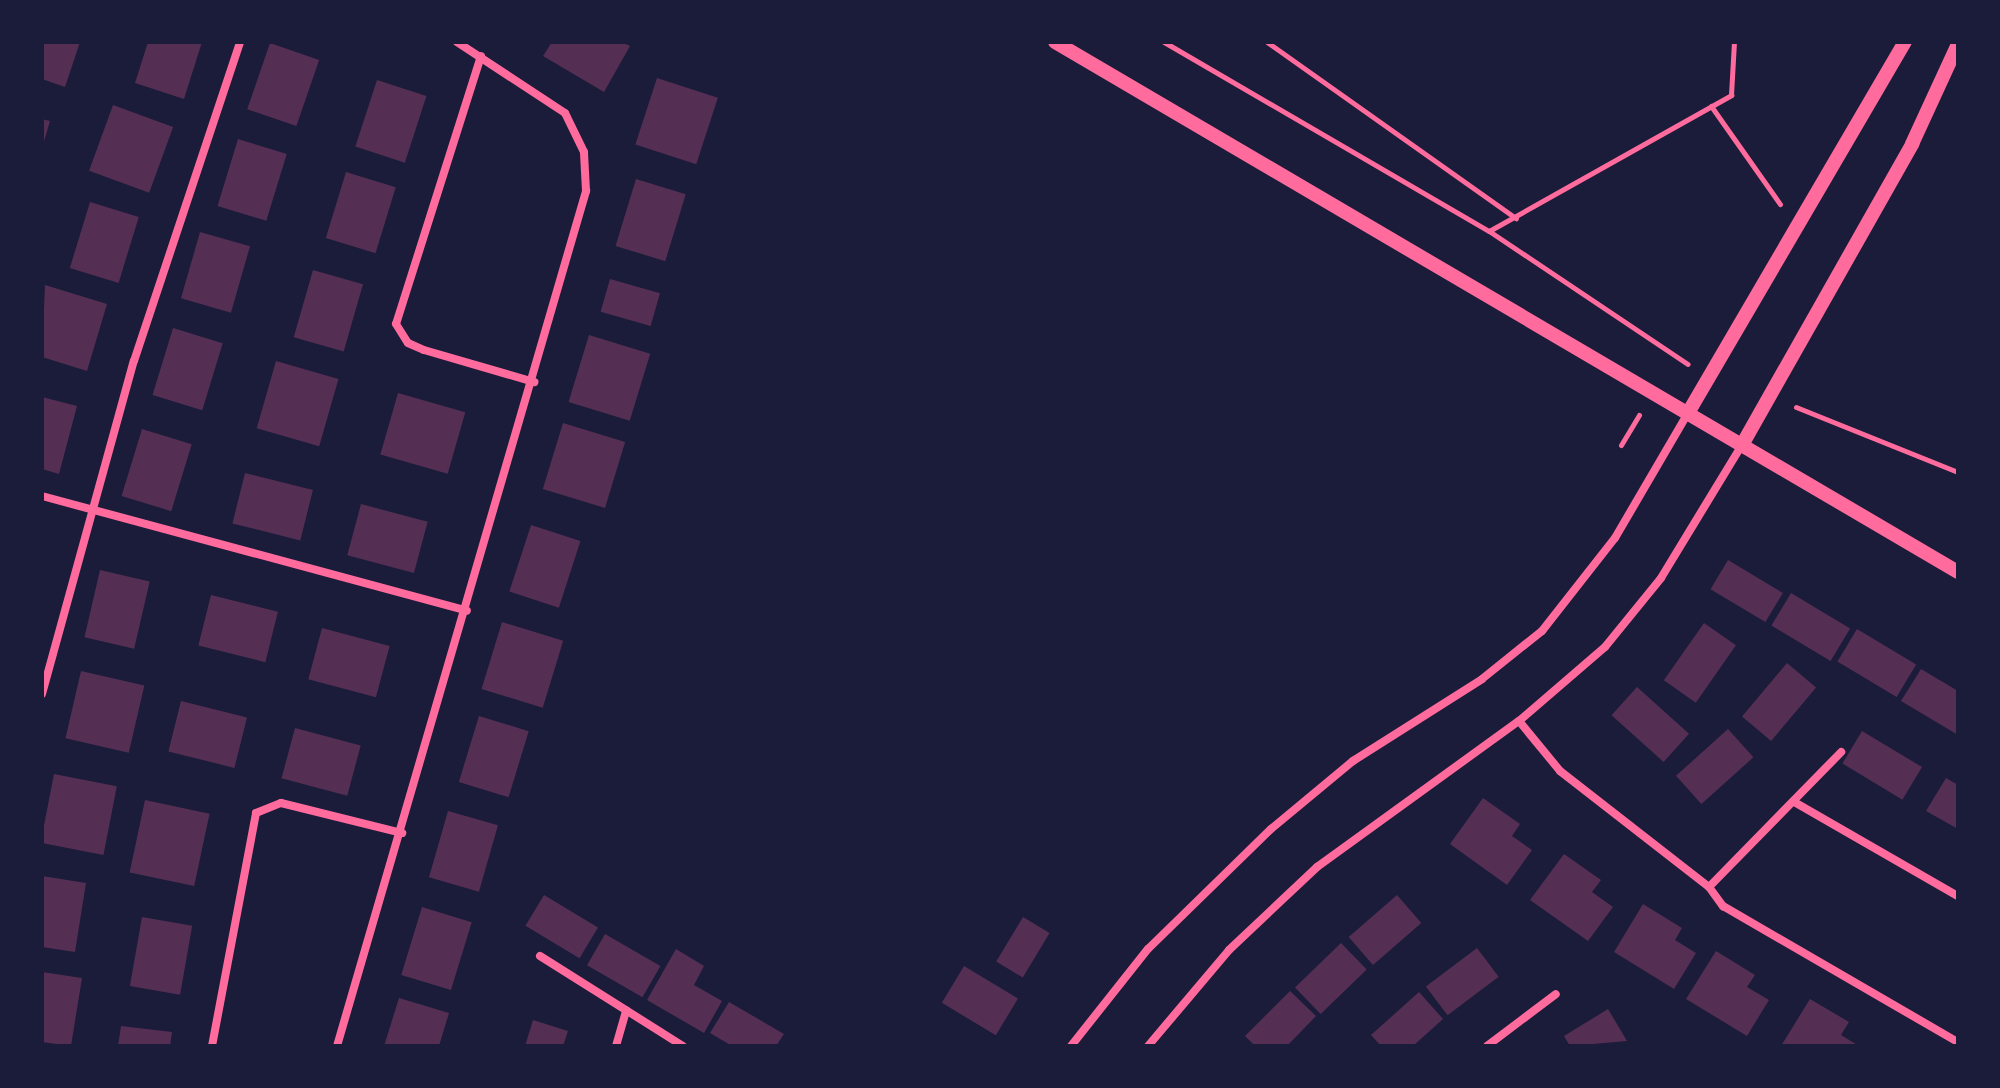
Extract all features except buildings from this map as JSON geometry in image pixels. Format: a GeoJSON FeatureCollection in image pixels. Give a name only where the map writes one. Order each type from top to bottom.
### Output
{"type":"FeatureCollection","features":[{"type":"Feature","properties":{"kind":"street"},"geometry":{"type":"LineString","coordinates":[[42,694],[92,510],[240,42]]}},
{"type":"Feature","properties":{"kind":"street"},"geometry":{"type":"LineString","coordinates":[[337,1046],[534,382],[587,171],[565,113],[457,42]]}},
{"type":"Feature","properties":{"kind":"street"},"geometry":{"type":"LineString","coordinates":[[1055,42],[1958,572]]}},
{"type":"Feature","properties":{"kind":"street"},"geometry":{"type":"LineString","coordinates":[[1071,1046],[1148,949],[1271,829],[1353,761],[1482,679],[1542,631],[1599,562],[1905,42]]}},
{"type":"Feature","properties":{"kind":"street"},"geometry":{"type":"LineString","coordinates":[[1148,1046],[1229,950],[1317,867],[1519,721],[1634,616],[1762,411],[1912,144],[1958,44]]}},
{"type":"Feature","properties":{"kind":"street"},"geometry":{"type":"LineString","coordinates":[[481,56],[396,324],[408,343],[424,350],[534,382]]}},
{"type":"Feature","properties":{"kind":"street"},"geometry":{"type":"LineString","coordinates":[[42,496],[467,611]]}},
{"type":"Feature","properties":{"kind":"street"},"geometry":{"type":"LineString","coordinates":[[1519,721],[1560,771],[1709,887],[1723,906],[1958,1042]]}},
{"type":"Feature","properties":{"kind":"street"},"geometry":{"type":"LineString","coordinates":[[1709,887],[1796,803],[1841,752]]}},
{"type":"Feature","properties":{"kind":"street"},"geometry":{"type":"LineString","coordinates":[[212,1046],[256,813],[281,803],[402,833]]}},
{"type":"Feature","properties":{"kind":"street"},"geometry":{"type":"LineString","coordinates":[[1796,803],[1958,896]]}},
{"type":"Feature","properties":{"kind":"street"},"geometry":{"type":"LineString","coordinates":[[540,956],[683,1046]]}},
{"type":"Feature","properties":{"kind":"street"},"geometry":{"type":"LineString","coordinates":[[1487,1046],[1556,994]]}},
{"type":"Feature","properties":{"kind":"street"},"geometry":{"type":"LineString","coordinates":[[616,1046],[626,1010]]}},
{"type":"Feature","properties":{"kind":"path"},"geometry":{"type":"LineString","coordinates":[[1164,42],[1489,231],[1708,378]]}},
{"type":"Feature","properties":{"kind":"path"},"geometry":{"type":"LineString","coordinates":[[1267,42],[1516,218]]}},
{"type":"Feature","properties":{"kind":"path"},"geometry":{"type":"LineString","coordinates":[[1489,231],[1731,95],[1734,42]]}},
{"type":"Feature","properties":{"kind":"path"},"geometry":{"type":"LineString","coordinates":[[1711,106],[1796,223]]}},
{"type":"Feature","properties":{"kind":"path"},"geometry":{"type":"LineString","coordinates":[[1762,411],[1799,407],[1958,472]]}}]}
